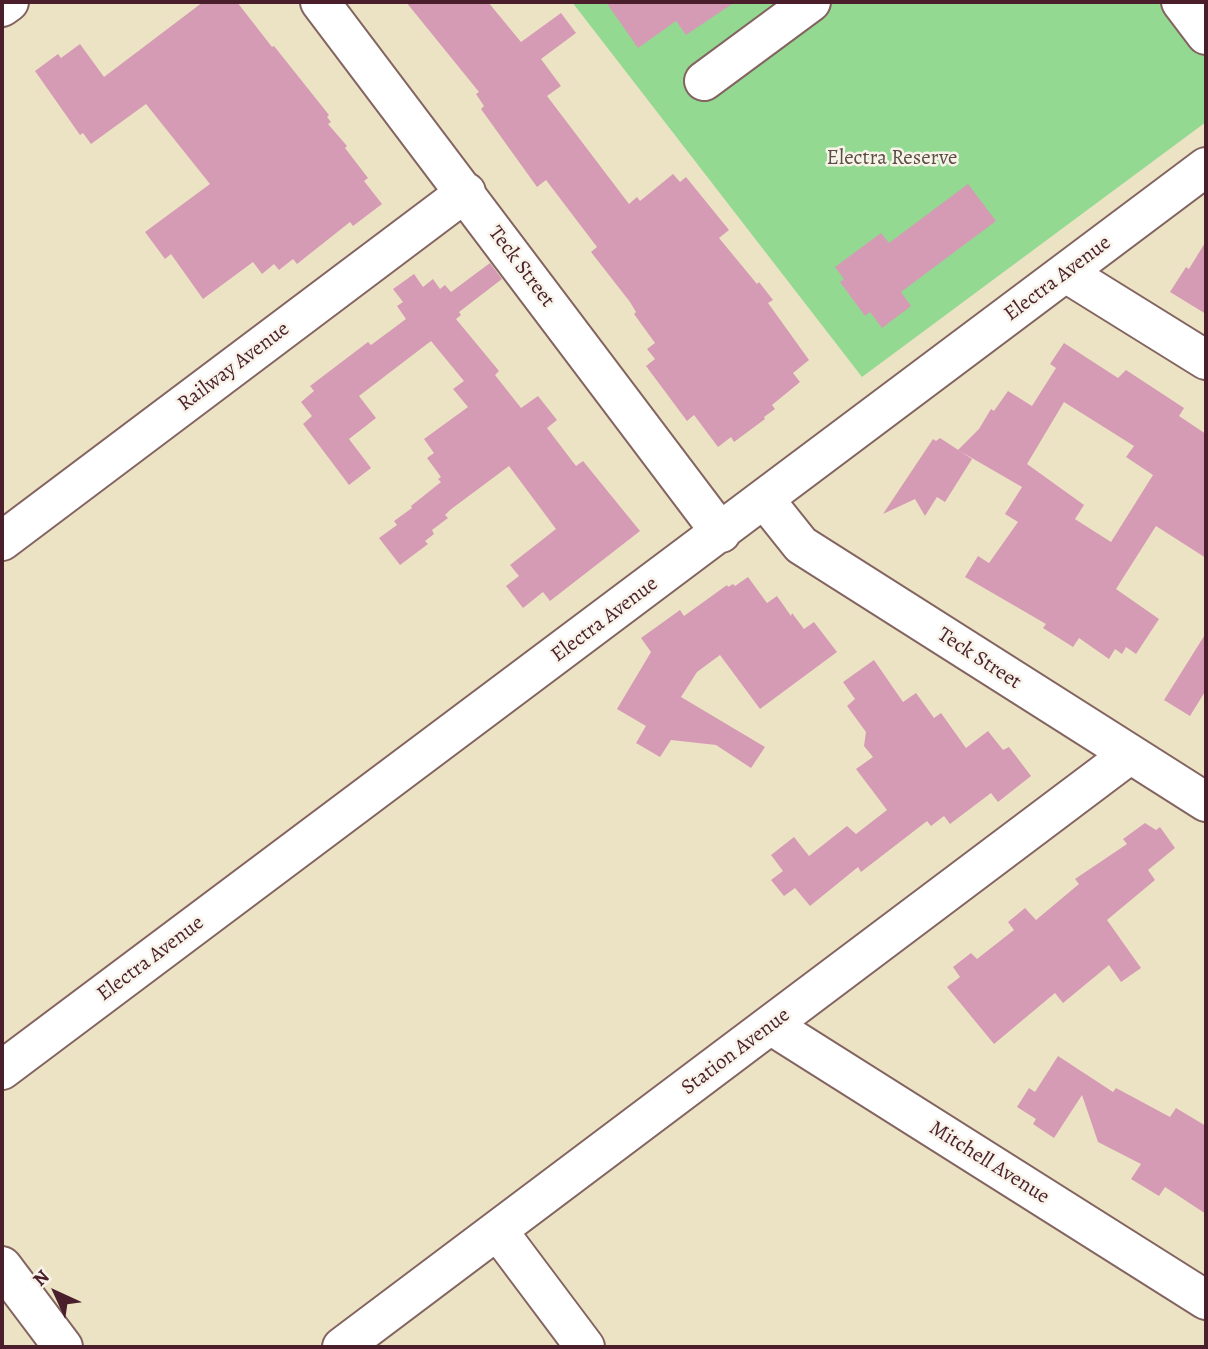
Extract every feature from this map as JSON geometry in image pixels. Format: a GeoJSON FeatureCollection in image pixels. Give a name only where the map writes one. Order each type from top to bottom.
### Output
{"type":"FeatureCollection","features":[{"type":"Feature","properties":{"kind":"street"},"geometry":{"type":"LineString","coordinates":[[2,7],[9,2]]}},
{"type":"Feature","properties":{"kind":"street","name":"Teck Street"},"geometry":{"type":"LineString","coordinates":[[320,2],[721,533]]}},
{"type":"Feature","properties":{"kind":"street"},"geometry":{"type":"LineString","coordinates":[[704,81],[811,2]]}},
{"type":"Feature","properties":{"kind":"street"},"geometry":{"type":"LineString","coordinates":[[1181,2],[1206,35]]}},
{"type":"Feature","properties":{"kind":"street","name":"Electra Avenue"},"geometry":{"type":"LineString","coordinates":[[2,1070],[1206,167]]}},
{"type":"Feature","properties":{"kind":"street","name":"Railway Avenue"},"geometry":{"type":"LineString","coordinates":[[2,541],[466,192]]}},
{"type":"Feature","properties":{"kind":"street"},"geometry":{"type":"LineString","coordinates":[[1066,273],[1206,360]]}},
{"type":"Feature","properties":{"kind":"street","name":"Teck Street"},"geometry":{"type":"LineString","coordinates":[[765,500],[800,545],[1206,802]]}},
{"type":"Feature","properties":{"kind":"street","name":"Station Avenue"},"geometry":{"type":"LineString","coordinates":[[342,1347],[1129,755]]}},
{"type":"Feature","properties":{"kind":"street","name":"Mitchell Avenue"},"geometry":{"type":"LineString","coordinates":[[772,1026],[1206,1300]]}},
{"type":"Feature","properties":{"kind":"street"},"geometry":{"type":"LineString","coordinates":[[498,1231],[585,1347]]}},
{"type":"Feature","properties":{"kind":"street"},"geometry":{"type":"LineString","coordinates":[[2,1266],[63,1347]]}},
{"type":"Feature","properties":{"kind":"green space","name":"Electra Reserve"},"geometry":{"type":"Polygon","coordinates":[[[572,2],[1203,2],[1206,6],[1206,122],[862,377],[572,2]]]}},
{"type":"Feature","properties":{"kind":"building"},"geometry":{"type":"Polygon","coordinates":[[[203,2],[237,2],[329,115],[327,117],[331,122],[328,124],[347,146],[345,148],[368,178],[364,181],[382,204],[353,226],[350,222],[297,264],[293,259],[279,270],[274,264],[262,274],[253,262],[203,299],[171,254],[165,259],[145,232],[210,184],[146,104],[91,144],[83,133],[80,135],[35,71],[58,54],[61,58],[80,44],[104,77],[203,2]]]}},
{"type":"Feature","properties":{"kind":"building"},"geometry":{"type":"Polygon","coordinates":[[[406,2],[488,2],[521,42],[561,13],[576,33],[541,59],[561,86],[547,96],[629,204],[637,197],[640,201],[673,174],[680,182],[686,177],[729,230],[719,238],[773,300],[768,303],[809,360],[793,373],[800,382],[772,405],[775,409],[764,417],[765,419],[734,442],[731,437],[718,447],[694,415],[687,421],[646,366],[655,359],[647,349],[655,343],[634,314],[636,312],[630,302],[591,252],[597,247],[546,180],[537,187],[481,109],[484,106],[476,94],[479,92],[406,2]]]}},
{"type":"Feature","properties":{"kind":"building"},"geometry":{"type":"Polygon","coordinates":[[[606,2],[735,2],[686,35],[676,21],[638,48],[606,2]]]}},
{"type":"Feature","properties":{"kind":"building"},"geometry":{"type":"Polygon","coordinates":[[[968,184],[996,221],[901,292],[911,306],[882,328],[870,312],[865,316],[840,282],[844,279],[835,267],[881,233],[889,243],[968,184]]]}},
{"type":"Feature","properties":{"kind":"building"},"geometry":{"type":"Polygon","coordinates":[[[1206,241],[1206,314],[1170,292],[1186,267],[1189,269],[1206,241]]]}},
{"type":"Feature","properties":{"kind":"building"},"geometry":{"type":"Polygon","coordinates":[[[490,263],[502,279],[459,312],[461,315],[456,319],[499,371],[495,375],[521,408],[538,396],[557,420],[547,428],[576,466],[583,461],[640,531],[550,601],[543,592],[523,608],[506,586],[519,576],[510,565],[556,529],[509,466],[450,510],[445,515],[448,518],[432,530],[434,534],[425,541],[428,544],[400,565],[379,538],[397,525],[394,521],[441,482],[438,479],[441,477],[427,458],[434,453],[424,439],[468,407],[453,389],[464,381],[431,341],[359,396],[376,418],[349,439],[371,468],[349,485],[303,424],[312,416],[301,402],[314,391],[310,386],[368,342],[371,345],[406,319],[397,306],[403,302],[393,289],[414,274],[423,287],[433,279],[440,289],[445,285],[451,292],[490,263]]]}},
{"type":"Feature","properties":{"kind":"building"},"geometry":{"type":"Polygon","coordinates":[[[1064,343],[1118,378],[1126,370],[1184,408],[1179,416],[1206,434],[1206,558],[1156,526],[1116,589],[1159,619],[1136,654],[1126,647],[1122,654],[1115,649],[1109,659],[1079,638],[1073,647],[1043,628],[1046,624],[965,577],[978,556],[989,563],[1018,522],[1005,514],[1022,487],[958,450],[979,429],[991,409],[994,411],[1008,391],[1032,406],[1056,368],[1050,364],[1064,343]],[[1064,402],[1027,464],[1084,505],[1075,519],[1067,514],[1111,542],[1153,475],[1126,457],[1134,446],[1064,402]]]}},
{"type":"Feature","properties":{"kind":"building"},"geometry":{"type":"Polygon","coordinates":[[[940,438],[972,459],[945,502],[937,497],[925,516],[915,499],[883,514],[933,439],[936,441],[940,438]]]}},
{"type":"Feature","properties":{"kind":"building"},"geometry":{"type":"Polygon","coordinates":[[[748,577],[767,603],[777,596],[804,629],[814,622],[837,652],[760,709],[720,655],[697,672],[681,697],[765,747],[751,768],[716,745],[671,740],[660,757],[636,743],[646,726],[617,709],[651,652],[641,638],[680,610],[684,616],[727,585],[735,586],[748,577]]]}},
{"type":"Feature","properties":{"kind":"building"},"geometry":{"type":"Polygon","coordinates":[[[1206,633],[1206,690],[1190,716],[1164,700],[1206,633]]]}},
{"type":"Feature","properties":{"kind":"building"},"geometry":{"type":"Polygon","coordinates":[[[874,660],[903,702],[916,693],[934,718],[941,713],[966,748],[988,731],[1003,750],[1009,747],[1031,776],[998,802],[991,793],[950,824],[944,816],[931,826],[927,821],[861,872],[858,867],[810,906],[795,888],[784,896],[771,880],[783,871],[771,855],[794,837],[809,856],[847,826],[856,834],[887,810],[856,769],[873,757],[864,746],[866,732],[847,706],[855,699],[843,682],[874,660]]]}},
{"type":"Feature","properties":{"kind":"building"},"geometry":{"type":"Polygon","coordinates":[[[1145,823],[1156,830],[1160,827],[1175,848],[1148,870],[1155,880],[1107,920],[1141,968],[1121,982],[1109,965],[1063,1003],[1055,993],[994,1044],[947,987],[960,977],[953,967],[971,953],[977,959],[1014,930],[1008,922],[1025,908],[1036,920],[1079,884],[1075,879],[1127,844],[1123,839],[1145,823]]]}},
{"type":"Feature","properties":{"kind":"building"},"geometry":{"type":"Polygon","coordinates":[[[1058,1056],[1113,1092],[1116,1088],[1170,1117],[1176,1108],[1206,1126],[1206,1214],[1165,1187],[1159,1196],[1131,1179],[1141,1164],[1098,1142],[1082,1095],[1054,1138],[1033,1124],[1036,1119],[1017,1107],[1029,1088],[1035,1092],[1058,1056]]]}}]}
